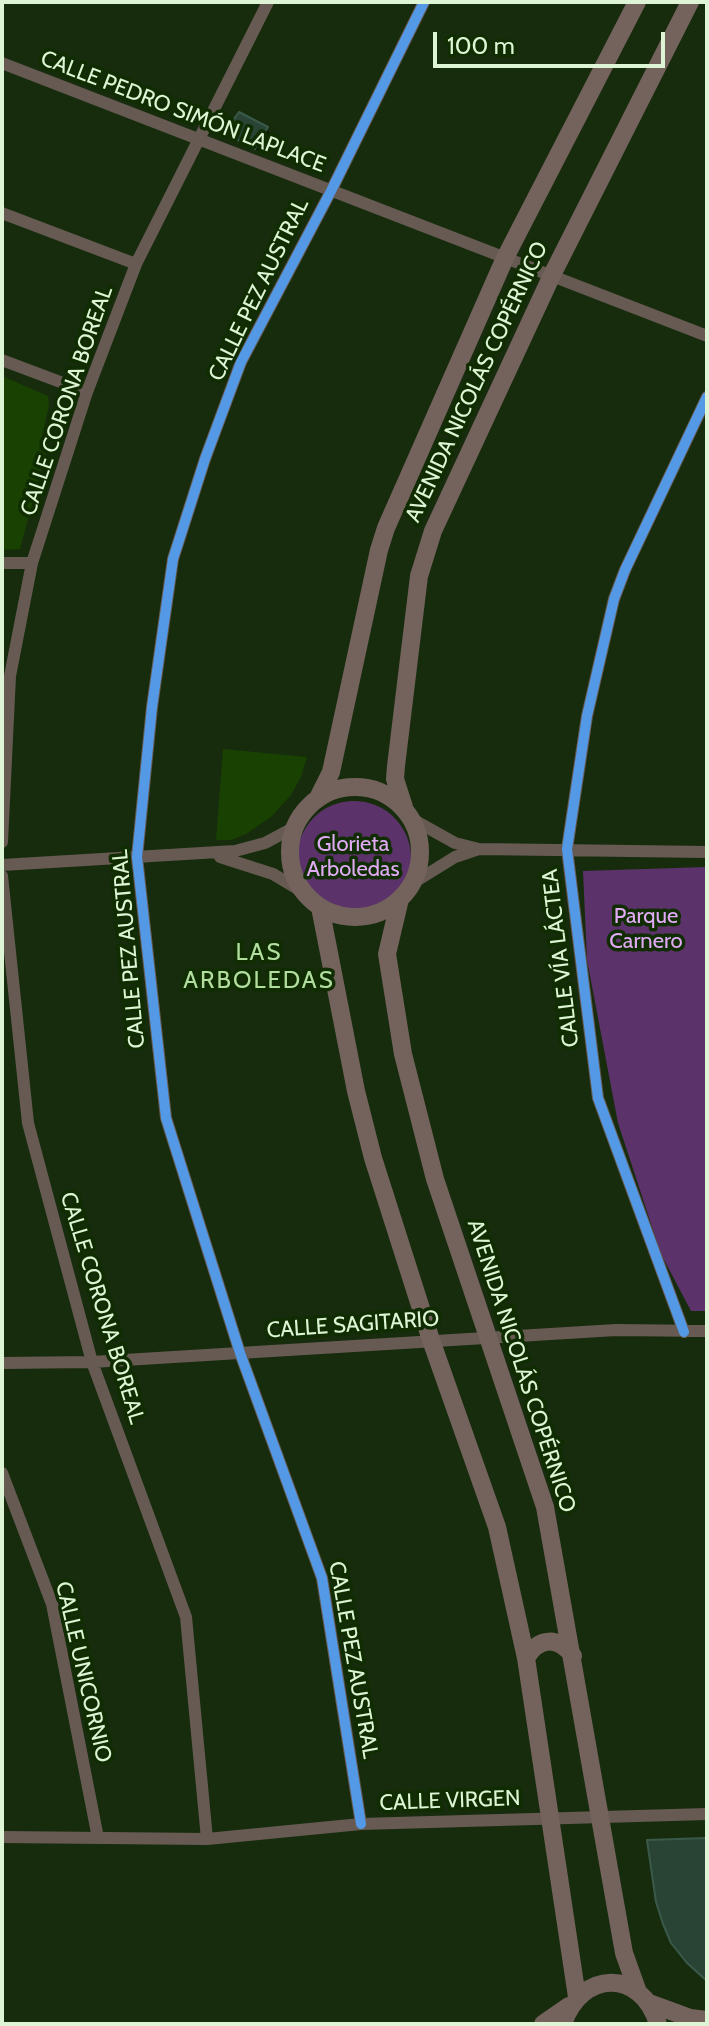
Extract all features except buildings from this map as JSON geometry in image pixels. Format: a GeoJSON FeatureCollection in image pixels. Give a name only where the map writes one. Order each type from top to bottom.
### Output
{"type":"FeatureCollection","features":[{"type":"Feature","properties":{"kind":"main road","name":"AVENIDA NICOLÁS COPÉRNICO"},"geometry":{"type":"LineString","coordinates":[[319,796],[331,772],[386,528],[505,258],[637,2]]}},
{"type":"Feature","properties":{"kind":"main road","name":"AVENIDA NICOLÁS COPÉRNICO"},"geometry":{"type":"LineString","coordinates":[[408,813],[395,779],[419,576],[442,509],[552,275],[690,2]]}},
{"type":"Feature","properties":{"kind":"main road"},"geometry":{"type":"LineString","coordinates":[[363,786],[385,793],[408,813],[420,844],[418,871],[400,899],[382,912],[362,917],[340,915],[320,907],[303,892],[293,873],[289,851],[293,828],[304,810],[319,796],[340,787],[363,786]]}},
{"type":"Feature","properties":{"kind":"main road","name":"AVENIDA NICOLÁS COPÉRNICO"},"geometry":{"type":"LineString","coordinates":[[400,899],[387,954],[403,1054],[435,1179],[545,1507],[624,1953],[658,2024]]}},
{"type":"Feature","properties":{"kind":"main road"},"geometry":{"type":"LineString","coordinates":[[320,907],[356,1091],[373,1158],[431,1340],[497,1527],[526,1658],[552,1818],[570,2009]]}},
{"type":"Feature","properties":{"kind":"main road"},"geometry":{"type":"LineString","coordinates":[[526,1658],[532,1648],[543,1641],[555,1641],[566,1646],[573,1656]]}},
{"type":"Feature","properties":{"kind":"main road"},"geometry":{"type":"LineString","coordinates":[[543,2024],[570,2009],[590,1987],[614,1982],[690,2018],[707,2020]]}},
{"type":"Feature","properties":{"kind":"street","name":"CALLE PEZ AUSTRAL"},"geometry":{"type":"LineString","coordinates":[[361,1824],[322,1578],[240,1353],[166,1118],[137,857],[152,707],[173,559],[205,459],[241,362],[331,191],[424,2]]}},
{"type":"Feature","properties":{"kind":"street","name":"CALLE CORONA BOREAL"},"geometry":{"type":"LineString","coordinates":[[2,842],[5,700],[32,563],[87,392],[136,264],[200,139],[263,3]]}},
{"type":"Feature","properties":{"kind":"street","name":"CALLE PEDRO SIMÓN LAPLACE"},"geometry":{"type":"LineString","coordinates":[[2,63],[707,336]]}},
{"type":"Feature","properties":{"kind":"street"},"geometry":{"type":"LineString","coordinates":[[2,213],[136,264]]}},
{"type":"Feature","properties":{"kind":"street"},"geometry":{"type":"LineString","coordinates":[[2,360],[87,392]]}},
{"type":"Feature","properties":{"kind":"street","name":"CALLE VÍA LÁCTEA"},"geometry":{"type":"LineString","coordinates":[[684,1332],[598,1098],[567,849],[587,716],[614,599],[707,397]]}},
{"type":"Feature","properties":{"kind":"street"},"geometry":{"type":"LineString","coordinates":[[2,563],[32,563]]}},
{"type":"Feature","properties":{"kind":"street"},"geometry":{"type":"LineString","coordinates":[[408,813],[455,843],[479,849],[707,852]]}},
{"type":"Feature","properties":{"kind":"street"},"geometry":{"type":"LineString","coordinates":[[2,865],[235,851],[265,843],[293,828]]}},
{"type":"Feature","properties":{"kind":"street"},"geometry":{"type":"LineString","coordinates":[[413,883],[455,857],[479,849]]}},
{"type":"Feature","properties":{"kind":"street"},"geometry":{"type":"LineString","coordinates":[[205,854],[273,874],[303,892]]}},
{"type":"Feature","properties":{"kind":"street","name":"CALLE CORONA BOREAL"},"geometry":{"type":"LineString","coordinates":[[2,876],[28,1123],[92,1362],[186,1617],[207,1839]]}},
{"type":"Feature","properties":{"kind":"street","name":"CALLE SAGITARIO"},"geometry":{"type":"LineString","coordinates":[[2,1363],[92,1362],[616,1330],[707,1331]]}},
{"type":"Feature","properties":{"kind":"street","name":"CALLE UNICORNIO"},"geometry":{"type":"LineString","coordinates":[[2,1473],[52,1604],[98,1838]]}},
{"type":"Feature","properties":{"kind":"street","name":"CALLE VIRGEN"},"geometry":{"type":"LineString","coordinates":[[2,1837],[207,1839],[361,1824],[707,1814]]}},
{"type":"Feature","properties":{"kind":"shaded area"},"geometry":{"type":"Polygon","coordinates":[[[2,376],[48,396],[49,406],[39,449],[46,453],[20,549],[2,550],[2,376]]]}},
{"type":"Feature","properties":{"kind":"shaded area"},"geometry":{"type":"Polygon","coordinates":[[[223,749],[307,757],[291,795],[271,817],[231,840],[216,840],[223,749]]]}},
{"type":"Feature","properties":{"kind":"green space","name":"Glorieta Arboledas"},"geometry":{"type":"Polygon","coordinates":[[[354,801],[376,805],[395,817],[407,836],[411,858],[407,880],[395,899],[376,911],[354,915],[332,911],[313,899],[301,880],[297,858],[301,836],[313,817],[332,805],[354,801]]]}},
{"type":"Feature","properties":{"kind":"green space","name":"Parque Carnero"},"geometry":{"type":"Polygon","coordinates":[[[707,867],[707,1311],[691,1311],[661,1254],[618,1123],[587,960],[583,871],[707,867]]]}},
{"type":"Feature","properties":{"kind":"cycle path"},"geometry":{"type":"LineString","coordinates":[[361,1824],[322,1578],[240,1353],[166,1118],[137,857],[152,707],[173,559],[205,459],[241,362],[331,191],[424,2]]}},
{"type":"Feature","properties":{"kind":"cycle path"},"geometry":{"type":"LineString","coordinates":[[684,1332],[598,1098],[567,849],[587,716],[614,599],[707,397]]}},
{"type":"Feature","properties":{"kind":"district","name":"LAS ARBOLEDAS"},"geometry":{"type":"Point","coordinates":[259,967]}}]}
